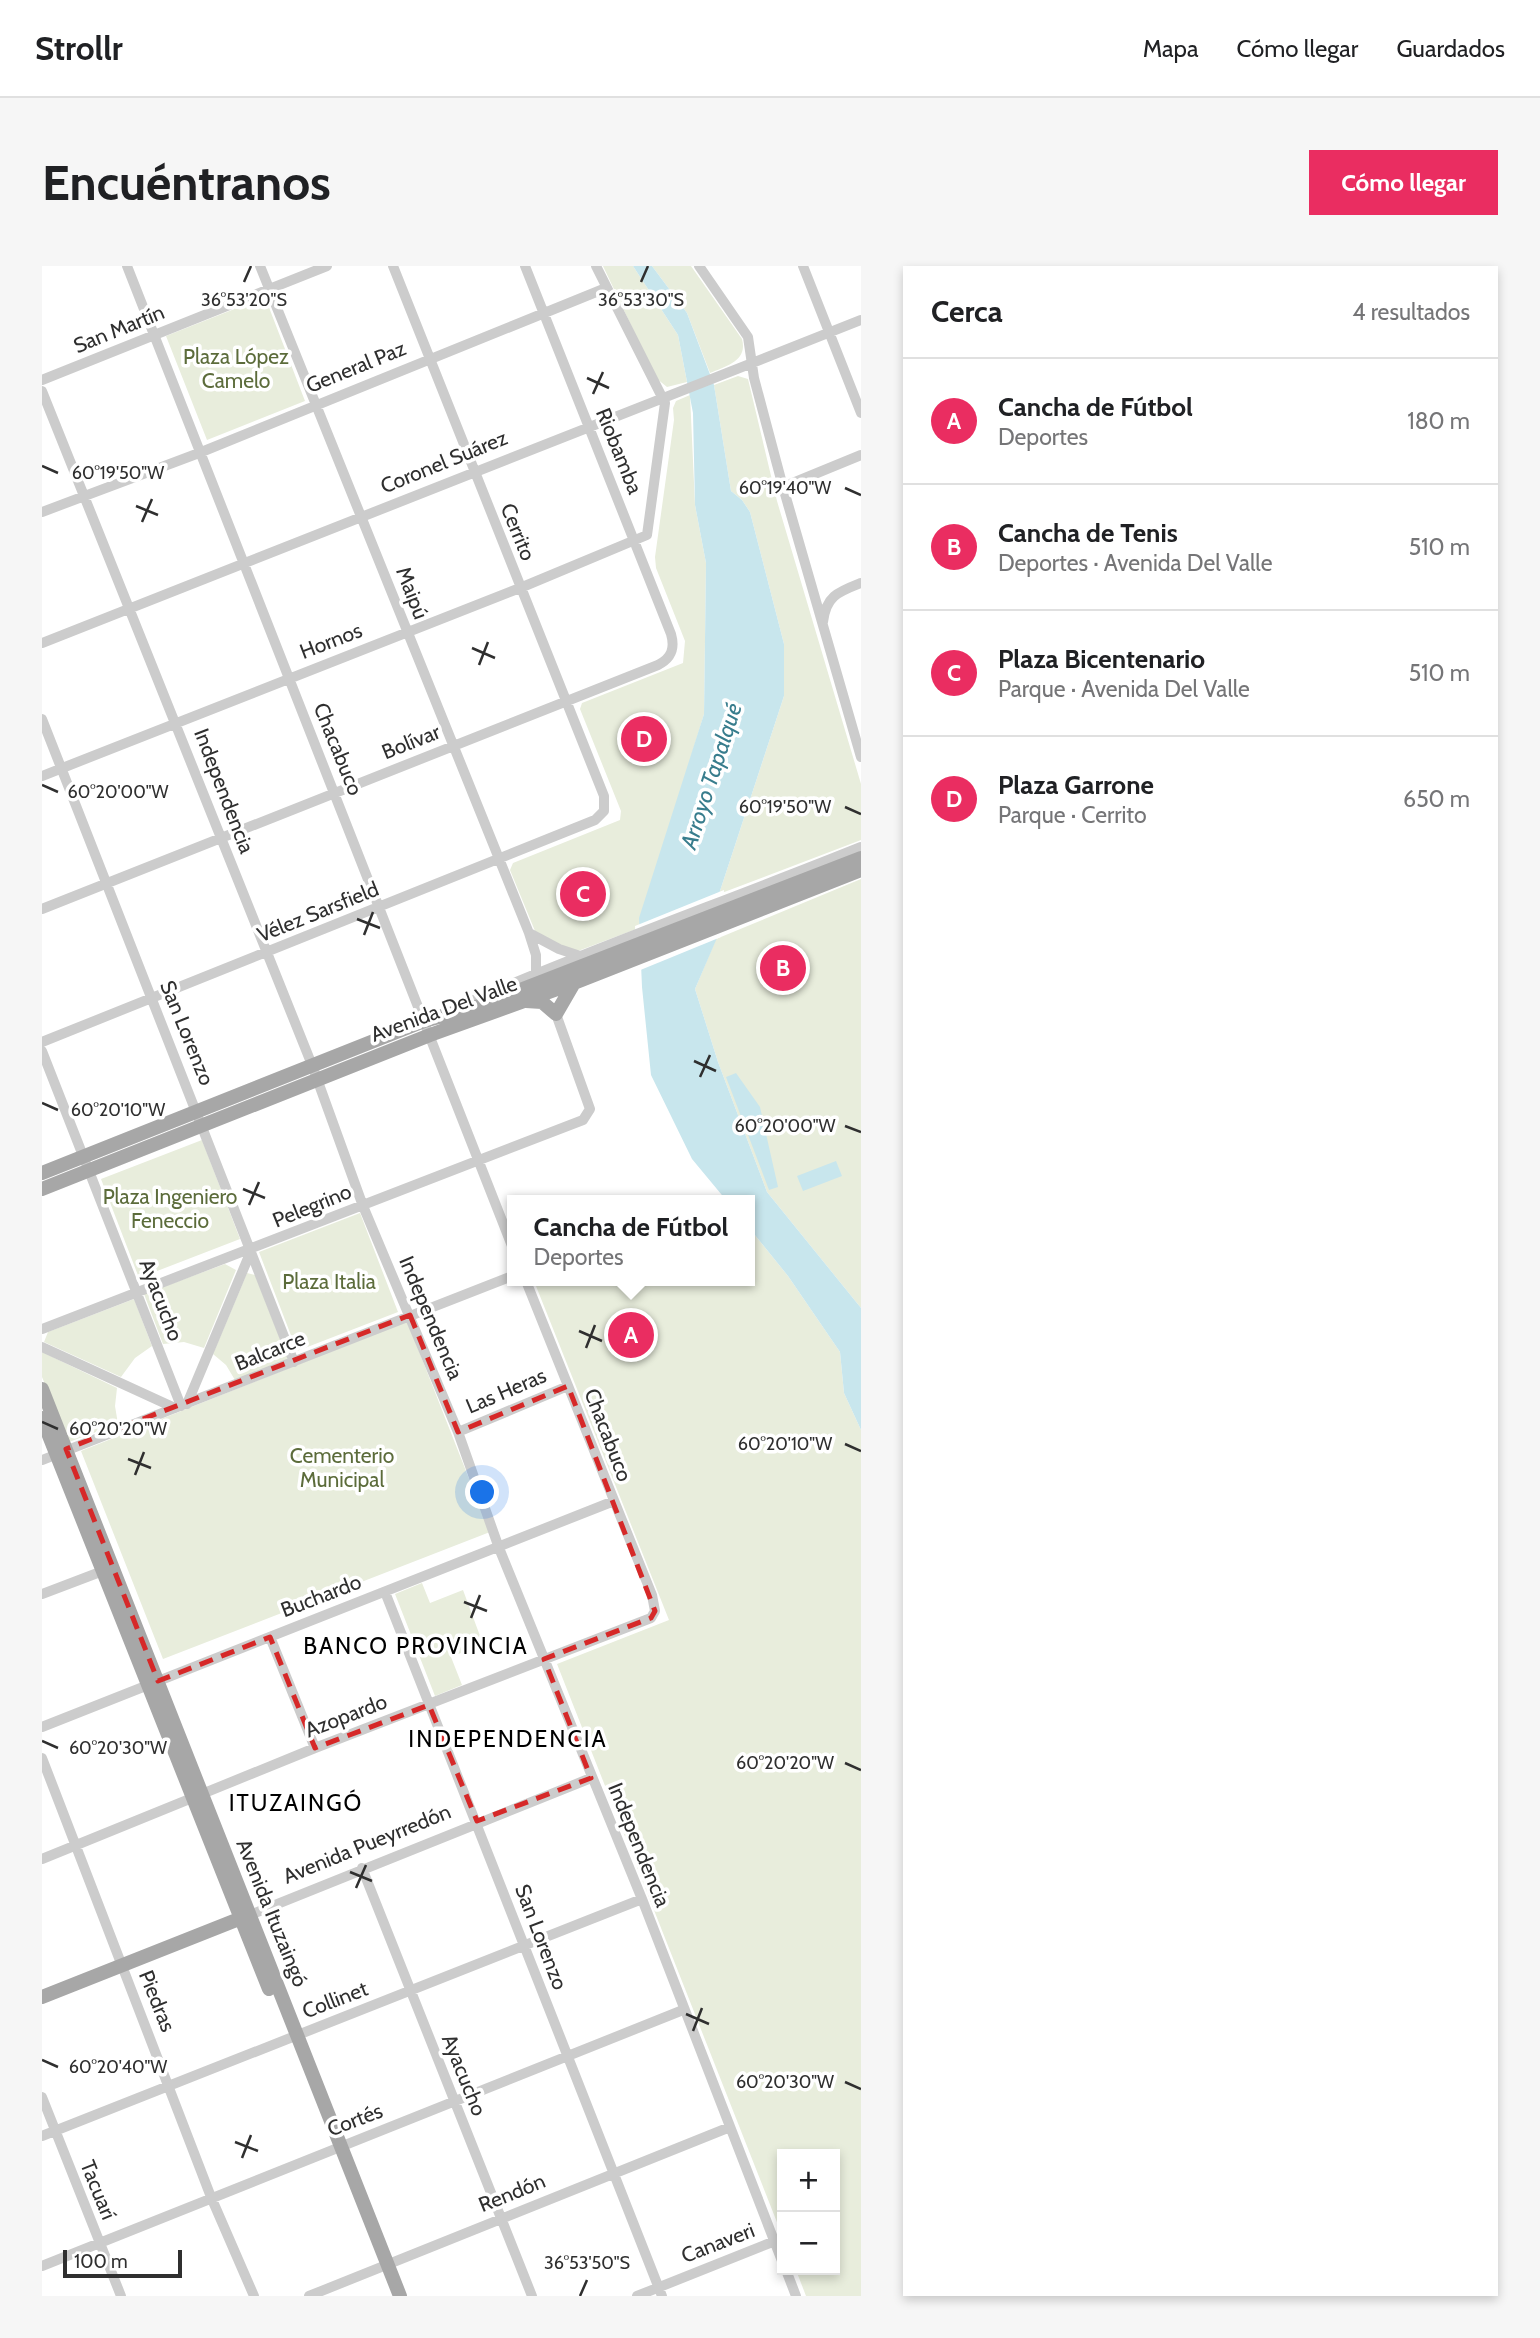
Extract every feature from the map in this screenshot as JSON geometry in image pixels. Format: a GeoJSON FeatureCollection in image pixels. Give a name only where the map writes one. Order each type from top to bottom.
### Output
{"type":"FeatureCollection","features":[{"type":"Feature","properties":{"kind":"main road","name":"Avenida Del Valle"},"geometry":{"type":"LineString","coordinates":[[42,1172],[87,1162],[200,1118],[318,1080],[479,1006],[861,858]]}},
{"type":"Feature","properties":{"kind":"main road","name":"Avenida Del Valle"},"geometry":{"type":"LineString","coordinates":[[737,908],[861,870]]}},
{"type":"Feature","properties":{"kind":"main road","name":"Avenida Del Valle"},"geometry":{"type":"LineString","coordinates":[[200,1118],[312,1065],[574,984],[629,950]]}},
{"type":"Feature","properties":{"kind":"main road"},"geometry":{"type":"LineString","coordinates":[[523,1001],[542,1002],[556,1014],[574,984]]}},
{"type":"Feature","properties":{"kind":"main road","name":"Avenida Del Valle"},"geometry":{"type":"LineString","coordinates":[[42,1189],[87,1162]]}},
{"type":"Feature","properties":{"kind":"main road","name":"Avenida Ituzaingó"},"geometry":{"type":"LineString","coordinates":[[42,1389],[61,1452],[384,2266],[400,2296]]}},
{"type":"Feature","properties":{"kind":"main road","name":"Avenida Ituzaingó"},"geometry":{"type":"LineString","coordinates":[[42,1418],[61,1452]]}},
{"type":"Feature","properties":{"kind":"main road","name":"Avenida Pueyrredón"},"geometry":{"type":"LineString","coordinates":[[42,1997],[245,1917]]}},
{"type":"Feature","properties":{"kind":"main road","name":"Avenida Ituzaingó"},"geometry":{"type":"LineString","coordinates":[[384,2266],[391,2296]]}},
{"type":"Feature","properties":{"kind":"street","name":"Chacabuco"},"geometry":{"type":"LineString","coordinates":[[127,266],[507,1233]]}},
{"type":"Feature","properties":{"kind":"street","name":"Maipú"},"geometry":{"type":"LineString","coordinates":[[260,266],[529,933],[536,955],[536,972]]}},
{"type":"Feature","properties":{"kind":"street","name":"San Martín"},"geometry":{"type":"LineString","coordinates":[[42,380],[327,266]]}},
{"type":"Feature","properties":{"kind":"street","name":"Cerrito"},"geometry":{"type":"LineString","coordinates":[[393,266],[604,796],[604,811]]}},
{"type":"Feature","properties":{"kind":"street","name":"Riobamba"},"geometry":{"type":"LineString","coordinates":[[525,266],[671,634],[672,651]]}},
{"type":"Feature","properties":{"kind":"street"},"geometry":{"type":"LineString","coordinates":[[596,266],[663,398],[665,411],[649,530],[648,534],[635,541]]}},
{"type":"Feature","properties":{"kind":"street"},"geometry":{"type":"LineString","coordinates":[[699,266],[744,328],[783,487],[861,757]]}},
{"type":"Feature","properties":{"kind":"street"},"geometry":{"type":"LineString","coordinates":[[803,266],[861,413]]}},
{"type":"Feature","properties":{"kind":"street","name":"General Paz"},"geometry":{"type":"LineString","coordinates":[[42,512],[199,453],[314,404],[544,315],[606,288]]}},
{"type":"Feature","properties":{"kind":"street","name":"Coronel Suárez"},"geometry":{"type":"LineString","coordinates":[[42,643],[587,426],[753,365],[861,320]]}},
{"type":"Feature","properties":{"kind":"street","name":"Independencia"},"geometry":{"type":"LineString","coordinates":[[42,391],[318,1080],[363,1206],[458,1432],[499,1548],[642,1899],[777,2247]]}},
{"type":"Feature","properties":{"kind":"street"},"geometry":{"type":"LineString","coordinates":[[783,487],[861,456]]}},
{"type":"Feature","properties":{"kind":"street","name":"Hornos"},"geometry":{"type":"LineString","coordinates":[[42,776],[635,541]]}},
{"type":"Feature","properties":{"kind":"street"},"geometry":{"type":"LineString","coordinates":[[809,582],[820,591],[835,594]]}},
{"type":"Feature","properties":{"kind":"street"},"geometry":{"type":"LineString","coordinates":[[822,627],[825,609],[835,594],[861,583]]}},
{"type":"Feature","properties":{"kind":"street","name":"Bolívar"},"geometry":{"type":"LineString","coordinates":[[42,909],[658,665],[672,651]]}},
{"type":"Feature","properties":{"kind":"street"},"geometry":{"type":"LineString","coordinates":[[849,714],[861,710]]}},
{"type":"Feature","properties":{"kind":"street","name":"San Lorenzo"},"geometry":{"type":"LineString","coordinates":[[42,719],[294,1362]]}},
{"type":"Feature","properties":{"kind":"street","name":"Vélez Sarsfield"},"geometry":{"type":"LineString","coordinates":[[42,1042],[595,820],[604,811]]}},
{"type":"Feature","properties":{"kind":"street","name":"Avenida Del Valle"},"geometry":{"type":"LineString","coordinates":[[737,908],[861,847]]}},
{"type":"Feature","properties":{"kind":"street"},"geometry":{"type":"LineString","coordinates":[[529,933],[559,950],[580,956]]}},
{"type":"Feature","properties":{"kind":"street","name":"Avenida Del Valle"},"geometry":{"type":"LineString","coordinates":[[427,1028],[536,972],[580,956],[629,950]]}},
{"type":"Feature","properties":{"kind":"street","name":"Pelegrino"},"geometry":{"type":"LineString","coordinates":[[42,1329],[251,1251],[583,1120],[590,1109],[556,1014]]}},
{"type":"Feature","properties":{"kind":"street","name":"Ayacucho"},"geometry":{"type":"LineString","coordinates":[[42,1051],[181,1406]]}},
{"type":"Feature","properties":{"kind":"street"},"geometry":{"type":"LineString","coordinates":[[42,1347],[181,1406],[251,1251]]}},
{"type":"Feature","properties":{"kind":"street","name":"Balcarce"},"geometry":{"type":"LineString","coordinates":[[42,1460],[507,1278]]}},
{"type":"Feature","properties":{"kind":"street","name":"Chacabuco"},"geometry":{"type":"LineString","coordinates":[[528,1286],[654,1604]]}},
{"type":"Feature","properties":{"kind":"street","name":"Las Heras"},"geometry":{"type":"LineString","coordinates":[[458,1432],[568,1386]]}},
{"type":"Feature","properties":{"kind":"street","name":"Buchardo"},"geometry":{"type":"LineString","coordinates":[[42,1727],[614,1502]]}},
{"type":"Feature","properties":{"kind":"street"},"geometry":{"type":"LineString","coordinates":[[42,1594],[108,1569]]}},
{"type":"Feature","properties":{"kind":"street","name":"San Lorenzo"},"geometry":{"type":"LineString","coordinates":[[385,1592],[660,2292]]}},
{"type":"Feature","properties":{"kind":"street","name":"Azopardo"},"geometry":{"type":"LineString","coordinates":[[42,1859],[315,1748],[650,1618],[654,1604]]}},
{"type":"Feature","properties":{"kind":"street"},"geometry":{"type":"LineString","coordinates":[[270,1637],[315,1748]]}},
{"type":"Feature","properties":{"kind":"street","name":"Piedras"},"geometry":{"type":"LineString","coordinates":[[42,1758],[211,2197],[254,2296]]}},
{"type":"Feature","properties":{"kind":"street","name":"Avenida Pueyrredón"},"geometry":{"type":"LineString","coordinates":[[245,1917],[477,1821],[591,1778]]}},
{"type":"Feature","properties":{"kind":"street","name":"Ayacucho"},"geometry":{"type":"LineString","coordinates":[[362,1868],[532,2296]]}},
{"type":"Feature","properties":{"kind":"street","name":"Collinet"},"geometry":{"type":"LineString","coordinates":[[42,2136],[411,1993],[642,1899]]}},
{"type":"Feature","properties":{"kind":"street","name":"Cortés"},"geometry":{"type":"LineString","coordinates":[[42,2266],[211,2197],[568,2059],[683,2010]]}},
{"type":"Feature","properties":{"kind":"street","name":"Tacuarí"},"geometry":{"type":"LineString","coordinates":[[42,2097],[121,2296]]}},
{"type":"Feature","properties":{"kind":"street","name":"Rendón"},"geometry":{"type":"LineString","coordinates":[[309,2296],[730,2127]]}},
{"type":"Feature","properties":{"kind":"street","name":"Canaveri"},"geometry":{"type":"LineString","coordinates":[[637,2296],[660,2292],[775,2241]]}},
{"type":"Feature","properties":{"kind":"street"},"geometry":{"type":"LineString","coordinates":[[788,2275],[796,2296]]}},
{"type":"Feature","properties":{"kind":"highlighted area"},"geometry":{"type":"Polygon","coordinates":[[[410,1315],[458,1432],[568,1386],[655,1611],[651,1618],[544,1659],[591,1778],[477,1821],[429,1705],[315,1748],[270,1637],[158,1681],[66,1449],[410,1315]]]}},
{"type":"Feature","properties":{"kind":"green space"},"geometry":{"type":"Polygon","coordinates":[[[603,266],[633,266],[678,335],[687,382],[667,387],[656,378],[603,266]]]}},
{"type":"Feature","properties":{"kind":"green space"},"geometry":{"type":"Polygon","coordinates":[[[652,266],[691,266],[742,339],[742,353],[739,358],[710,373],[687,313],[652,266]]]}},
{"type":"Feature","properties":{"kind":"green space","name":"Plaza López Camelo"},"geometry":{"type":"Polygon","coordinates":[[[265,297],[305,401],[207,440],[166,336],[265,297]]]}},
{"type":"Feature","properties":{"kind":"green space"},"geometry":{"type":"Polygon","coordinates":[[[738,376],[748,379],[777,501],[861,784],[861,840],[719,894],[784,696],[784,644],[750,512],[742,500],[731,491],[714,385],[738,376]]]}},
{"type":"Feature","properties":{"kind":"green space"},"geometry":{"type":"Polygon","coordinates":[[[690,395],[695,505],[706,563],[704,714],[639,928],[578,951],[557,946],[535,931],[510,870],[513,863],[620,820],[621,811],[580,709],[582,703],[683,663],[685,641],[656,568],[655,557],[674,420],[673,408],[676,401],[690,395]]]}},
{"type":"Feature","properties":{"kind":"green space"},"geometry":{"type":"Polygon","coordinates":[[[861,879],[861,1308],[767,1192],[718,1062],[695,989],[716,939],[861,879]]]}},
{"type":"Feature","properties":{"kind":"green space","name":"Plaza Ingeniero Feneccio"},"geometry":{"type":"Polygon","coordinates":[[[202,1140],[240,1239],[139,1278],[101,1179],[202,1140]]]}},
{"type":"Feature","properties":{"kind":"green space","name":"Plaza Italia"},"geometry":{"type":"Polygon","coordinates":[[[360,1213],[398,1312],[297,1351],[259,1252],[360,1213]]]}},
{"type":"Feature","properties":{"kind":"green space"},"geometry":{"type":"Polygon","coordinates":[[[755,1235],[788,1276],[840,1352],[844,1393],[861,1430],[861,2296],[806,2296],[798,2275],[840,2275],[840,2149],[777,2149],[777,2222],[557,1664],[669,1620],[536,1286],[755,1286],[755,1235]]]}},
{"type":"Feature","properties":{"kind":"green space","name":"Plaza Ingeniero Feneccio"},"geometry":{"type":"Polygon","coordinates":[[[225,1264],[236,1270],[204,1348],[184,1342],[163,1344],[144,1294],[225,1264]]]}},
{"type":"Feature","properties":{"kind":"green space","name":"Plaza Ingeniero Feneccio"},"geometry":{"type":"Polygon","coordinates":[[[247,1273],[255,1275],[288,1359],[235,1380],[226,1365],[213,1354],[247,1273]]]}},
{"type":"Feature","properties":{"kind":"green space"},"geometry":{"type":"Polygon","coordinates":[[[134,1299],[152,1346],[135,1358],[121,1377],[44,1342],[48,1332],[134,1299]]]}},
{"type":"Feature","properties":{"kind":"green space","name":"Cementerio Municipal"},"geometry":{"type":"Polygon","coordinates":[[[407,1321],[490,1532],[163,1659],[81,1451],[407,1321]]]}},
{"type":"Feature","properties":{"kind":"green space"},"geometry":{"type":"Polygon","coordinates":[[[42,1352],[117,1388],[115,1406],[118,1424],[69,1442],[42,1377],[42,1352]]]}},
{"type":"Feature","properties":{"kind":"green space"},"geometry":{"type":"Polygon","coordinates":[[[422,1583],[430,1603],[463,1590],[483,1644],[451,1657],[462,1685],[435,1696],[395,1594],[422,1583]]]}},
{"type":"Feature","properties":{"kind":"water","name":"Arroyo Tapalqué"},"geometry":{"type":"Polygon","coordinates":[[[633,266],[652,266],[687,313],[714,385],[731,491],[742,500],[750,512],[784,644],[784,696],[719,894],[720,931],[695,989],[718,1062],[767,1192],[861,1308],[861,1430],[844,1393],[840,1352],[788,1276],[755,1235],[755,1195],[722,1195],[692,1159],[651,1075],[642,987],[639,918],[704,714],[706,563],[695,505],[693,413],[678,335],[633,266]]]}},
{"type":"Feature","properties":{"kind":"water"},"geometry":{"type":"Polygon","coordinates":[[[736,1073],[760,1107],[778,1187],[769,1190],[726,1077],[736,1073]]]}},
{"type":"Feature","properties":{"kind":"water"},"geometry":{"type":"Polygon","coordinates":[[[836,1161],[842,1176],[803,1191],[797,1176],[836,1161]]]}},
{"type":"Feature","properties":{"kind":"pier"},"geometry":{"type":"Polygon","coordinates":[[[724,890],[721,937],[638,971],[635,926],[724,890]]]}},
{"type":"Feature","properties":{"kind":"place","name":"Plaza Garrone"},"geometry":{"type":"Point","coordinates":[644,739]}},
{"type":"Feature","properties":{"kind":"place","name":"Plaza Bicentenario"},"geometry":{"type":"Point","coordinates":[583,894]}},
{"type":"Feature","properties":{"kind":"place","name":"Cancha de Tenis"},"geometry":{"type":"Point","coordinates":[783,968]}},
{"type":"Feature","properties":{"kind":"place","name":"Cancha de Fútbol"},"geometry":{"type":"Point","coordinates":[631,1335]}},
{"type":"Feature","properties":{"kind":"district","name":"BANCO PROVINCIA"},"geometry":{"type":"Point","coordinates":[416,1646]}},
{"type":"Feature","properties":{"kind":"district","name":"INDEPENDENCIA"},"geometry":{"type":"Point","coordinates":[508,1739]}},
{"type":"Feature","properties":{"kind":"district","name":"ITUZAINGÓ"},"geometry":{"type":"Point","coordinates":[296,1803]}}]}
